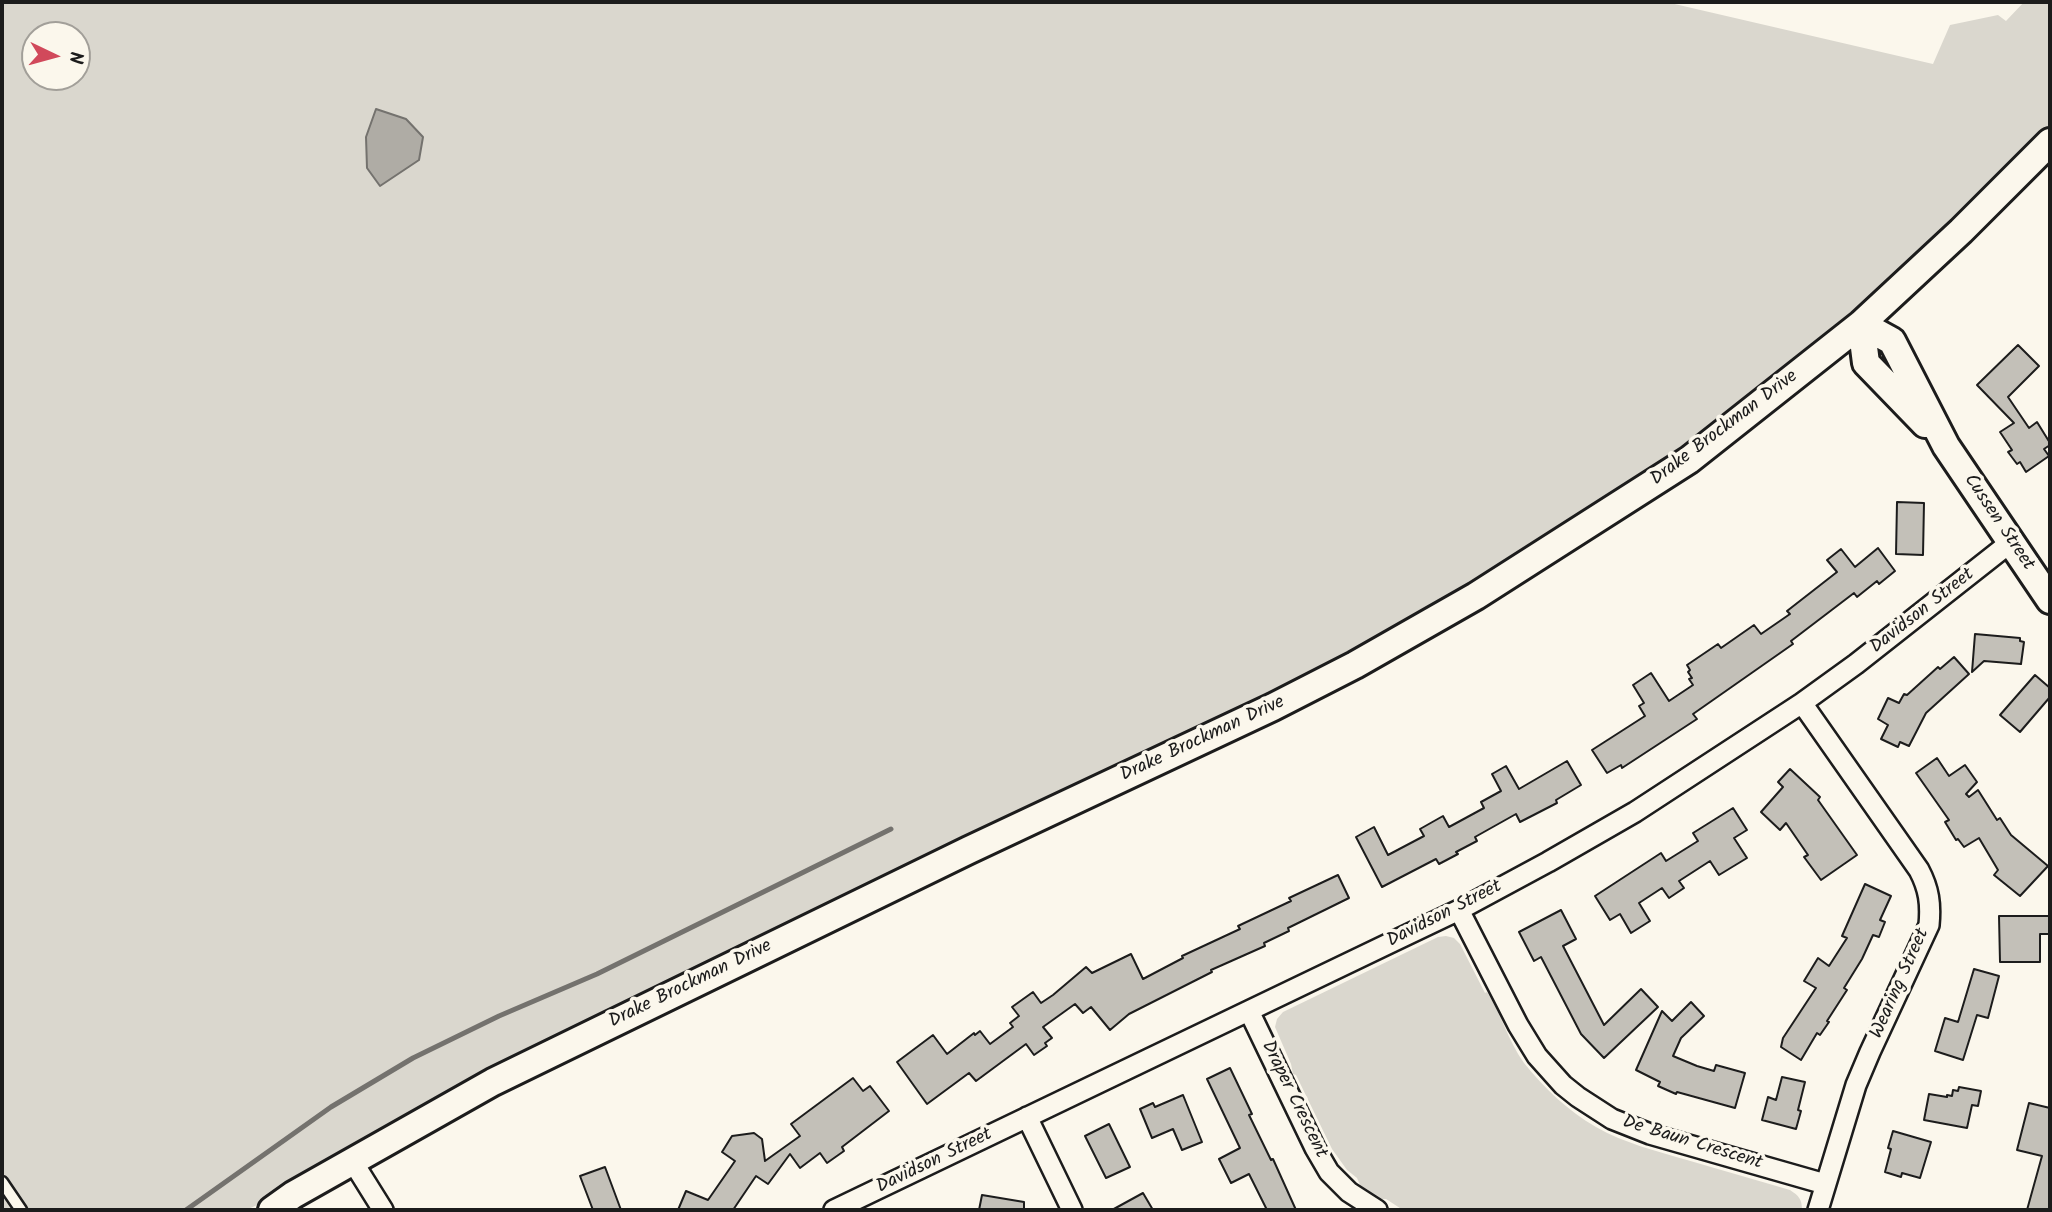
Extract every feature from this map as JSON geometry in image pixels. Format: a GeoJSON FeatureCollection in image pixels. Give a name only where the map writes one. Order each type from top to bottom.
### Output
{"type":"FeatureCollection","features":[{"type":"Feature","properties":{"kind":"main road","name":"Drake Brockman Drive"},"geometry":{"type":"LineString","coordinates":[[271,1210],[493,1082],[969,850],[1261,713],[1355,665],[1476,596],[1689,460],[1861,324],[1961,231],[2050,142]]}},
{"type":"Feature","properties":{"kind":"main road","name":"Cussen Street"},"geometry":{"type":"LineString","coordinates":[[1861,324],[1892,341],[1947,446],[2050,600]]}},
{"type":"Feature","properties":{"kind":"street","name":"Davidson Street"},"geometry":{"type":"LineString","coordinates":[[834,1210],[1459,910],[1548,862],[1635,812],[1802,703],[1877,649],[2011,542]]}},
{"type":"Feature","properties":{"kind":"street","name":"Wearing Street"},"geometry":{"type":"LineString","coordinates":[[1802,703],[1919,870],[1931,902],[1928,925],[1856,1085],[1818,1210]]}},
{"type":"Feature","properties":{"kind":"street","name":"De Baun Crescent"},"geometry":{"type":"LineString","coordinates":[[1459,910],[1518,1025],[1537,1056],[1563,1085],[1578,1097],[1612,1119],[1650,1134],[1825,1184]]}},
{"type":"Feature","properties":{"kind":"street","name":"Draper Crescent"},"geometry":{"type":"LineString","coordinates":[[1249,1011],[1329,1172],[1349,1192],[1377,1210]]}},
{"type":"Feature","properties":{"kind":"street"},"geometry":{"type":"LineString","coordinates":[[1027,1117],[1072,1210]]}},
{"type":"Feature","properties":{"kind":"street"},"geometry":{"type":"LineString","coordinates":[[353,1162],[383,1210]]}},
{"type":"Feature","properties":{"kind":"lane"},"geometry":{"type":"LineString","coordinates":[[2,1182],[21,1210]]}},
{"type":"Feature","properties":{"kind":"shaded area"},"geometry":{"type":"Polygon","coordinates":[[[2,2],[1666,2],[1933,64],[1950,25],[1998,15],[2006,21],[2024,2],[2050,2],[2050,142],[1861,324],[1476,596],[353,1162],[246,1210],[2,1210],[2,2]]]}},
{"type":"Feature","properties":{"kind":"shaded area"},"geometry":{"type":"Polygon","coordinates":[[[376,109],[406,119],[423,137],[419,160],[380,186],[367,168],[366,137],[376,109]]]}},
{"type":"Feature","properties":{"kind":"shaded area"},"geometry":{"type":"Polygon","coordinates":[[[1438,937],[1454,938],[1460,944],[1524,1063],[1548,1090],[1576,1114],[1607,1133],[1629,1142],[1790,1190],[1799,1198],[1802,1210],[1403,1210],[1386,1199],[1375,1199],[1361,1187],[1357,1178],[1347,1170],[1332,1149],[1296,1075],[1293,1074],[1275,1027],[1277,1019],[1283,1012],[1438,937]]]}},
{"type":"Feature","properties":{"kind":"building"},"geometry":{"type":"Polygon","coordinates":[[[2018,345],[2039,366],[2008,397],[2029,428],[2037,422],[2050,443],[2044,449],[2049,456],[2026,472],[2020,462],[2017,464],[2008,452],[2012,450],[2000,432],[2014,423],[1977,385],[2018,345]]]}},
{"type":"Feature","properties":{"kind":"building"},"geometry":{"type":"Polygon","coordinates":[[[1897,502],[1924,503],[1923,555],[1896,554],[1897,502]]]}},
{"type":"Feature","properties":{"kind":"building"},"geometry":{"type":"Polygon","coordinates":[[[1878,548],[1895,571],[1857,597],[1854,593],[1791,641],[1793,644],[1693,714],[1697,719],[1622,768],[1621,765],[1607,773],[1592,750],[1645,716],[1639,706],[1644,703],[1633,685],[1651,673],[1669,701],[1693,685],[1689,679],[1692,678],[1687,665],[1718,644],[1721,648],[1754,625],[1761,634],[1790,614],[1787,611],[1837,572],[1827,560],[1841,549],[1855,567],[1878,548]]]}},
{"type":"Feature","properties":{"kind":"building"},"geometry":{"type":"Polygon","coordinates":[[[1975,634],[2020,638],[2020,641],[2024,642],[2021,664],[1984,661],[1972,672],[1975,634]]]}},
{"type":"Feature","properties":{"kind":"building"},"geometry":{"type":"Polygon","coordinates":[[[1954,657],[1969,674],[1926,713],[1909,746],[1900,742],[1898,747],[1881,739],[1888,725],[1878,719],[1888,698],[1899,703],[1904,694],[1907,695],[1938,667],[1940,669],[1954,657]]]}},
{"type":"Feature","properties":{"kind":"building"},"geometry":{"type":"Polygon","coordinates":[[[2035,675],[2050,688],[2050,697],[2020,732],[2000,715],[2035,675]]]}},
{"type":"Feature","properties":{"kind":"building"},"geometry":{"type":"Polygon","coordinates":[[[1937,758],[1949,776],[1965,765],[1977,782],[1966,794],[1969,797],[1978,790],[1997,820],[2000,818],[2011,835],[2048,866],[2020,896],[1994,875],[1998,870],[1979,838],[1964,847],[1956,840],[1945,822],[1949,820],[1916,773],[1937,758]]]}},
{"type":"Feature","properties":{"kind":"building"},"geometry":{"type":"Polygon","coordinates":[[[1567,761],[1581,785],[1556,800],[1557,803],[1520,822],[1516,814],[1475,837],[1477,841],[1456,852],[1458,854],[1439,864],[1436,859],[1382,887],[1356,837],[1374,827],[1388,855],[1424,836],[1420,829],[1443,816],[1449,827],[1484,808],[1481,802],[1501,791],[1492,774],[1506,766],[1519,789],[1567,761]]]}},
{"type":"Feature","properties":{"kind":"building"},"geometry":{"type":"Polygon","coordinates":[[[1790,769],[1820,797],[1818,800],[1857,855],[1821,880],[1804,857],[1808,855],[1786,823],[1780,830],[1761,812],[1783,787],[1778,782],[1790,769]]]}},
{"type":"Feature","properties":{"kind":"building"},"geometry":{"type":"Polygon","coordinates":[[[1733,808],[1747,830],[1734,838],[1747,858],[1719,875],[1710,861],[1679,881],[1684,888],[1669,898],[1662,888],[1639,903],[1650,921],[1631,933],[1620,914],[1610,920],[1595,896],[1661,853],[1666,861],[1698,841],[1693,833],[1733,808]]]}},
{"type":"Feature","properties":{"kind":"building"},"geometry":{"type":"Polygon","coordinates":[[[1338,875],[1349,898],[1288,928],[1289,931],[1264,943],[1265,946],[1211,970],[1212,972],[1129,1014],[1110,1030],[1091,1007],[1083,1013],[1075,1004],[1043,1027],[1052,1038],[1045,1043],[1047,1046],[1034,1055],[1026,1044],[976,1081],[969,1073],[927,1104],[897,1062],[933,1035],[947,1054],[980,1031],[990,1044],[1013,1027],[1010,1023],[1019,1016],[1012,1007],[1033,992],[1041,1003],[1086,967],[1092,973],[1131,954],[1143,979],[1183,958],[1182,956],[1240,929],[1238,926],[1291,901],[1289,898],[1338,875]]]}},
{"type":"Feature","properties":{"kind":"building"},"geometry":{"type":"Polygon","coordinates":[[[1865,884],[1891,896],[1880,920],[1885,922],[1879,937],[1873,935],[1844,988],[1847,990],[1827,1021],[1829,1022],[1820,1035],[1817,1033],[1801,1060],[1781,1047],[1783,1038],[1816,988],[1804,981],[1818,958],[1829,966],[1847,938],[1842,936],[1865,884]]]}},
{"type":"Feature","properties":{"kind":"building"},"geometry":{"type":"Polygon","coordinates":[[[1561,910],[1576,939],[1563,946],[1604,1025],[1641,989],[1658,1007],[1604,1058],[1581,1034],[1541,957],[1534,961],[1519,932],[1561,910]]]}},
{"type":"Feature","properties":{"kind":"building"},"geometry":{"type":"Polygon","coordinates":[[[1999,916],[2050,916],[2050,934],[2040,934],[2040,962],[2000,962],[1999,916]]]}},
{"type":"Feature","properties":{"kind":"building"},"geometry":{"type":"Polygon","coordinates":[[[1974,969],[1999,976],[1988,1018],[1977,1015],[1963,1060],[1935,1051],[1945,1018],[1958,1022],[1974,969]]]}},
{"type":"Feature","properties":{"kind":"building"},"geometry":{"type":"Polygon","coordinates":[[[1691,1002],[1704,1016],[1681,1038],[1673,1056],[1714,1071],[1716,1065],[1745,1073],[1735,1108],[1677,1092],[1676,1094],[1658,1086],[1660,1082],[1636,1070],[1662,1011],[1672,1021],[1691,1002]]]}},
{"type":"Feature","properties":{"kind":"building"},"geometry":{"type":"Polygon","coordinates":[[[1230,1068],[1252,1114],[1249,1115],[1296,1210],[1267,1210],[1249,1174],[1231,1183],[1219,1159],[1240,1148],[1207,1079],[1230,1068]]]}},
{"type":"Feature","properties":{"kind":"building"},"geometry":{"type":"Polygon","coordinates":[[[1782,1077],[1805,1082],[1796,1129],[1762,1120],[1768,1097],[1776,1100],[1782,1077]]]}},
{"type":"Feature","properties":{"kind":"building"},"geometry":{"type":"Polygon","coordinates":[[[853,1078],[863,1091],[870,1086],[889,1111],[842,1147],[844,1151],[827,1163],[820,1153],[800,1168],[790,1154],[768,1184],[756,1176],[733,1210],[678,1210],[686,1191],[708,1200],[735,1161],[722,1152],[732,1136],[754,1133],[762,1139],[765,1161],[800,1136],[791,1124],[853,1078]]]}},
{"type":"Feature","properties":{"kind":"building"},"geometry":{"type":"Polygon","coordinates":[[[1959,1087],[1981,1091],[1978,1106],[1972,1105],[1967,1128],[1924,1120],[1929,1094],[1952,1096],[1953,1090],[1958,1091],[1959,1087]]]}},
{"type":"Feature","properties":{"kind":"building"},"geometry":{"type":"Polygon","coordinates":[[[1183,1095],[1202,1142],[1182,1150],[1173,1129],[1152,1138],[1140,1109],[1153,1103],[1155,1107],[1183,1095]]]}},
{"type":"Feature","properties":{"kind":"building"},"geometry":{"type":"Polygon","coordinates":[[[2029,1103],[2050,1108],[2050,1210],[2027,1210],[2042,1156],[2017,1150],[2029,1103]]]}},
{"type":"Feature","properties":{"kind":"building"},"geometry":{"type":"Polygon","coordinates":[[[1109,1124],[1130,1167],[1106,1178],[1085,1136],[1109,1124]]]}},
{"type":"Feature","properties":{"kind":"building"},"geometry":{"type":"Polygon","coordinates":[[[1893,1131],[1931,1142],[1920,1178],[1902,1173],[1901,1177],[1885,1172],[1893,1131]]]}},
{"type":"Feature","properties":{"kind":"building"},"geometry":{"type":"Polygon","coordinates":[[[605,1167],[621,1210],[593,1210],[580,1176],[605,1167]]]}},
{"type":"Feature","properties":{"kind":"building"},"geometry":{"type":"Polygon","coordinates":[[[1143,1193],[1153,1210],[1112,1210],[1143,1193]]]}},
{"type":"Feature","properties":{"kind":"building"},"geometry":{"type":"Polygon","coordinates":[[[982,1195],[1024,1202],[1024,1210],[979,1210],[982,1195]]]}},
{"type":"Feature","properties":{"kind":"waterway"},"geometry":{"type":"LineString","coordinates":[[186,1210],[331,1107],[413,1058],[499,1016],[597,974],[891,829]]}}]}
